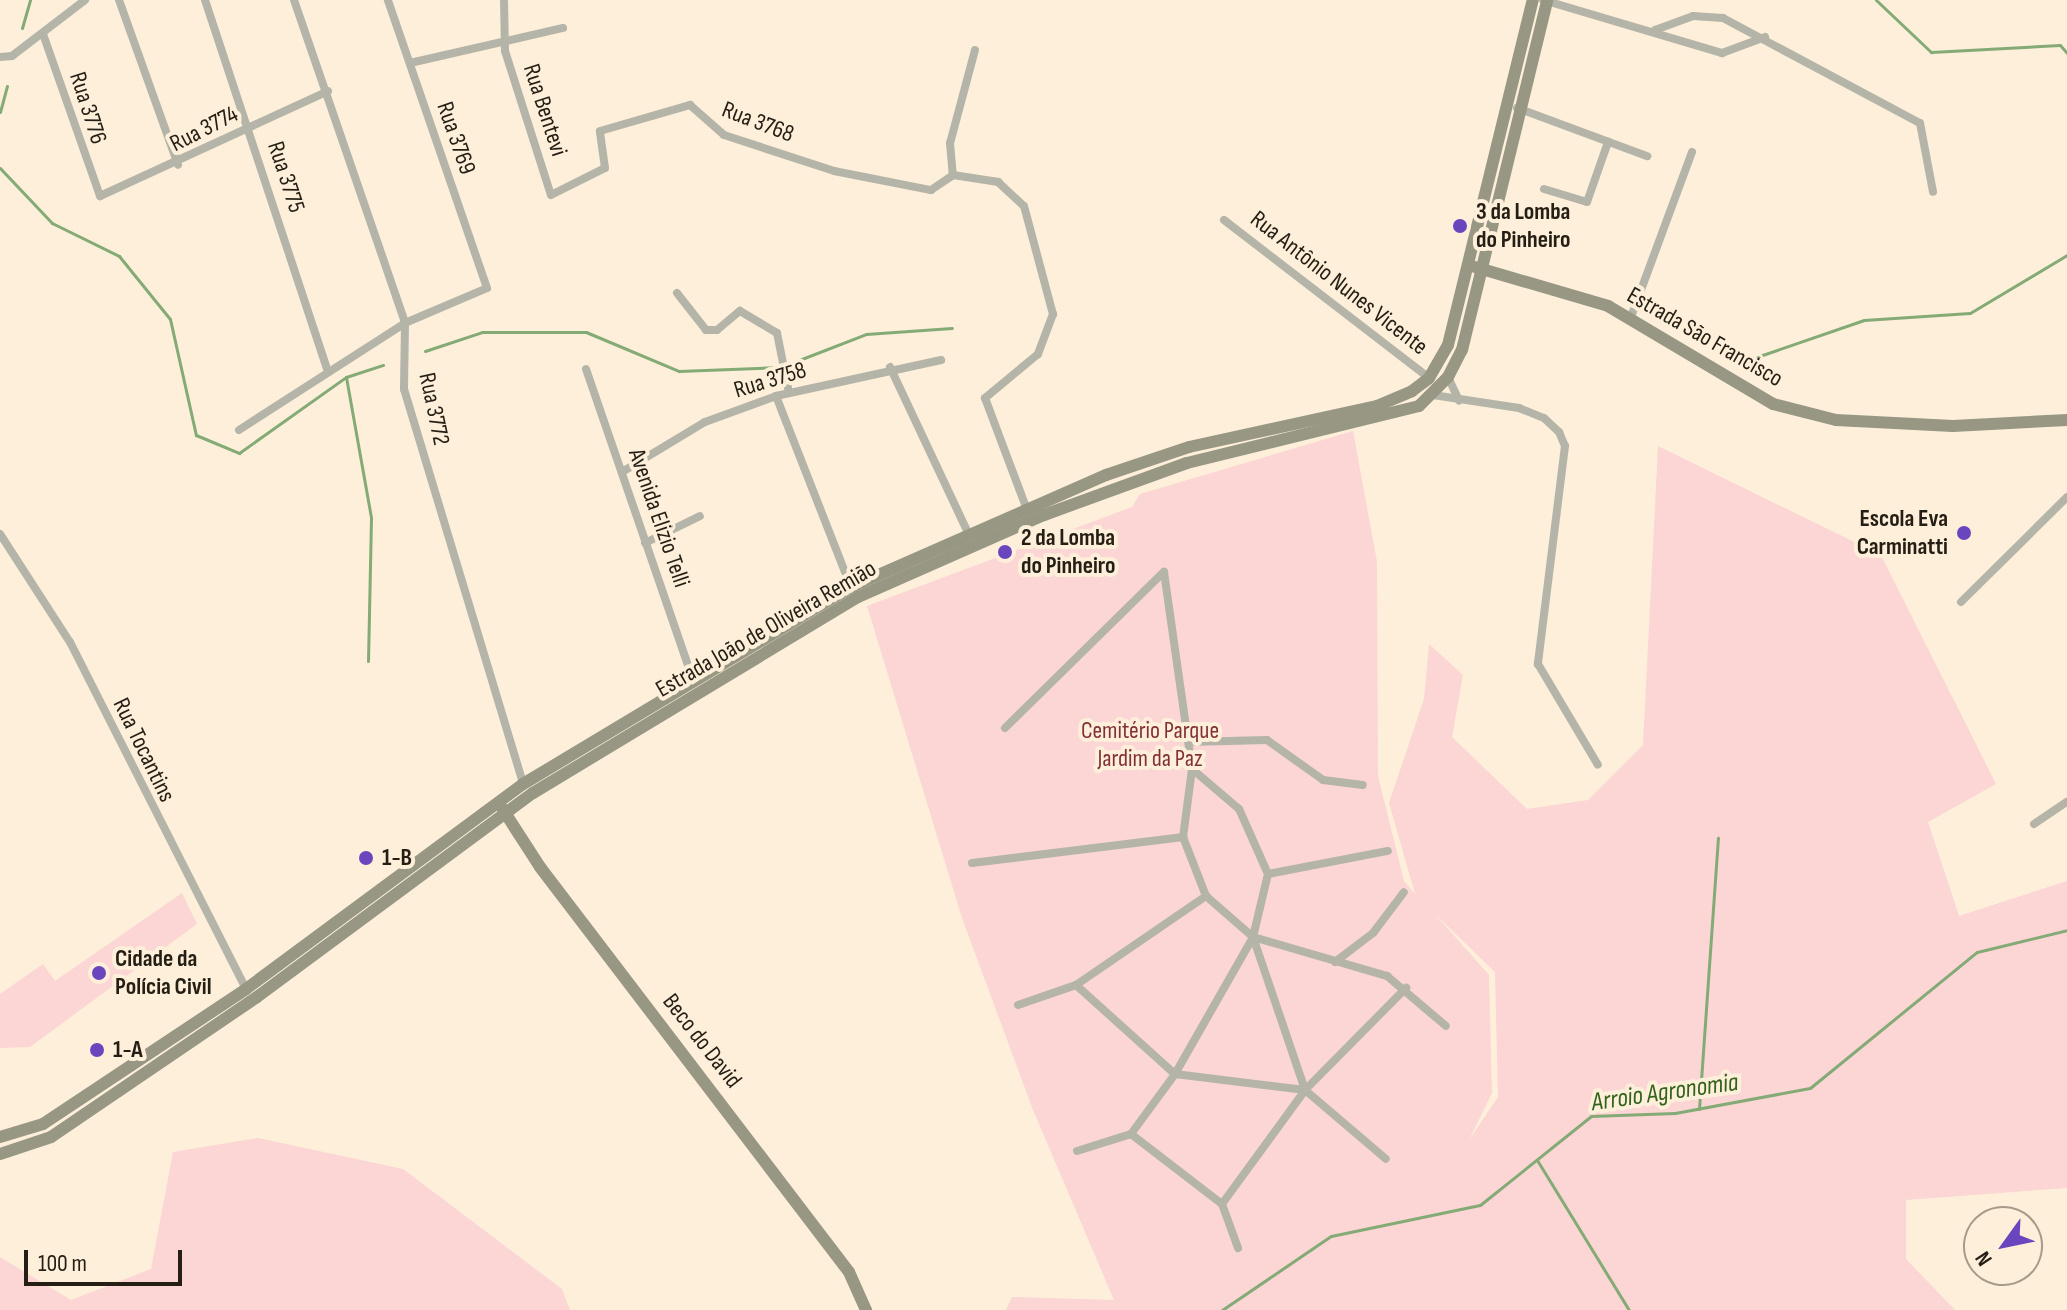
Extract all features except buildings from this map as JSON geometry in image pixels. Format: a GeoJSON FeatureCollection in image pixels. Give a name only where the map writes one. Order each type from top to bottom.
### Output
{"type":"FeatureCollection","features":[{"type":"Feature","properties":{"kind":"main road","name":"Estrada João de Oliveira Remião"},"geometry":{"type":"LineString","coordinates":[[0,1137],[43,1124],[246,989],[501,807],[858,597],[1044,515],[1274,439],[1396,415],[1433,395],[1448,377],[1462,350],[1475,267],[1533,0]]}},
{"type":"Feature","properties":{"kind":"main road","name":"Estrada João de Oliveira Remião"},"geometry":{"type":"LineString","coordinates":[[0,1154],[51,1137],[257,997],[501,807],[523,784],[851,587],[1106,475],[1189,447],[1377,406],[1429,378],[1448,345],[1475,267],[1545,1]]}},
{"type":"Feature","properties":{"kind":"main road","name":"Estrada São Francisco"},"geometry":{"type":"LineString","coordinates":[[1475,267],[1631,317],[1773,404],[1836,420],[1953,426],[2067,420]]}},
{"type":"Feature","properties":{"kind":"main road"},"geometry":{"type":"LineString","coordinates":[[1129,467],[1134,485]]}},
{"type":"Feature","properties":{"kind":"main road"},"geometry":{"type":"LineString","coordinates":[[1106,475],[1110,494]]}},
{"type":"Feature","properties":{"kind":"main road","name":"Beco do David"},"geometry":{"type":"LineString","coordinates":[[501,807],[849,1272],[866,1310]]}},
{"type":"Feature","properties":{"kind":"street"},"geometry":{"type":"LineString","coordinates":[[0,57],[43,34],[85,0]]}},
{"type":"Feature","properties":{"kind":"street"},"geometry":{"type":"LineString","coordinates":[[119,0],[178,165]]}},
{"type":"Feature","properties":{"kind":"street","name":"Rua 3775"},"geometry":{"type":"LineString","coordinates":[[205,0],[327,368]]}},
{"type":"Feature","properties":{"kind":"street","name":"Rua 3772"},"geometry":{"type":"LineString","coordinates":[[294,0],[328,91],[405,323],[404,389],[523,784]]}},
{"type":"Feature","properties":{"kind":"street","name":"Rua 3769"},"geometry":{"type":"LineString","coordinates":[[388,0],[487,288],[405,323]]}},
{"type":"Feature","properties":{"kind":"street","name":"Rua Bentevi"},"geometry":{"type":"LineString","coordinates":[[504,0],[515,90],[551,195]]}},
{"type":"Feature","properties":{"kind":"street"},"geometry":{"type":"LineString","coordinates":[[1545,1],[1655,30],[1682,46],[1722,53],[1766,37]]}},
{"type":"Feature","properties":{"kind":"street"},"geometry":{"type":"LineString","coordinates":[[1655,30],[1693,16],[1723,18],[1766,37],[1920,123],[1933,192]]}},
{"type":"Feature","properties":{"kind":"street"},"geometry":{"type":"LineString","coordinates":[[410,63],[507,36],[563,28]]}},
{"type":"Feature","properties":{"kind":"street","name":"Rua 3776"},"geometry":{"type":"LineString","coordinates":[[43,34],[97,194]]}},
{"type":"Feature","properties":{"kind":"street"},"geometry":{"type":"LineString","coordinates":[[975,50],[950,143],[953,175],[1012,189],[1042,259],[1053,314],[1043,347],[985,398],[1027,510]]}},
{"type":"Feature","properties":{"kind":"street","name":"Rua 3774"},"geometry":{"type":"LineString","coordinates":[[97,194],[178,165],[328,91]]}},
{"type":"Feature","properties":{"kind":"street","name":"Rua 3768"},"geometry":{"type":"LineString","coordinates":[[551,195],[605,168],[600,131],[690,105],[724,135],[834,171],[931,190],[953,175]]}},
{"type":"Feature","properties":{"kind":"street"},"geometry":{"type":"LineString","coordinates":[[1517,108],[1647,156]]}},
{"type":"Feature","properties":{"kind":"street"},"geometry":{"type":"LineString","coordinates":[[1544,189],[1587,202],[1608,142]]}},
{"type":"Feature","properties":{"kind":"street"},"geometry":{"type":"LineString","coordinates":[[1631,317],[1692,152]]}},
{"type":"Feature","properties":{"kind":"street","name":"Rua Antônio Nunes Vicente"},"geometry":{"type":"LineString","coordinates":[[1224,220],[1429,378]]}},
{"type":"Feature","properties":{"kind":"street"},"geometry":{"type":"LineString","coordinates":[[677,293],[706,330],[717,330],[740,311],[777,333],[789,393]]}},
{"type":"Feature","properties":{"kind":"street"},"geometry":{"type":"LineString","coordinates":[[239,430],[327,368],[405,323]]}},
{"type":"Feature","properties":{"kind":"street","name":"Rua 3758"},"geometry":{"type":"LineString","coordinates":[[622,472],[705,422],[776,396],[890,367],[941,360]]}},
{"type":"Feature","properties":{"kind":"street"},"geometry":{"type":"LineString","coordinates":[[890,367],[968,533]]}},
{"type":"Feature","properties":{"kind":"street","name":"Avenida Elizio Telli"},"geometry":{"type":"LineString","coordinates":[[586,369],[693,680]]}},
{"type":"Feature","properties":{"kind":"street"},"geometry":{"type":"LineString","coordinates":[[1448,377],[1459,401]]}},
{"type":"Feature","properties":{"kind":"street"},"geometry":{"type":"LineString","coordinates":[[1433,395],[1544,418],[1565,446],[1538,664],[1598,765]]}},
{"type":"Feature","properties":{"kind":"street"},"geometry":{"type":"LineString","coordinates":[[776,396],[851,587]]}},
{"type":"Feature","properties":{"kind":"street"},"geometry":{"type":"LineString","coordinates":[[1961,602],[2067,498]]}},
{"type":"Feature","properties":{"kind":"street"},"geometry":{"type":"LineString","coordinates":[[645,543],[700,516]]}},
{"type":"Feature","properties":{"kind":"street","name":"Rua Tocantins"},"geometry":{"type":"LineString","coordinates":[[0,534],[70,642],[246,989]]}},
{"type":"Feature","properties":{"kind":"street"},"geometry":{"type":"LineString","coordinates":[[1005,728],[1164,572],[1192,769],[1183,837],[1206,896],[1253,937],[1406,988],[1446,1026]]}},
{"type":"Feature","properties":{"kind":"street"},"geometry":{"type":"LineString","coordinates":[[1189,742],[1267,740],[1323,780],[1363,785]]}},
{"type":"Feature","properties":{"kind":"street"},"geometry":{"type":"LineString","coordinates":[[1077,1151],[1131,1134],[1175,1074],[1253,937],[1268,874],[1239,809],[1192,769]]}},
{"type":"Feature","properties":{"kind":"street"},"geometry":{"type":"LineString","coordinates":[[2034,824],[2067,802]]}},
{"type":"Feature","properties":{"kind":"street"},"geometry":{"type":"LineString","coordinates":[[972,863],[1183,837]]}},
{"type":"Feature","properties":{"kind":"street"},"geometry":{"type":"LineString","coordinates":[[1268,874],[1388,851]]}},
{"type":"Feature","properties":{"kind":"street"},"geometry":{"type":"LineString","coordinates":[[1335,962],[1373,933],[1404,892]]}},
{"type":"Feature","properties":{"kind":"street"},"geometry":{"type":"LineString","coordinates":[[1018,1005],[1076,985],[1206,896]]}},
{"type":"Feature","properties":{"kind":"street"},"geometry":{"type":"LineString","coordinates":[[1253,937],[1305,1090],[1386,1159]]}},
{"type":"Feature","properties":{"kind":"street"},"geometry":{"type":"LineString","coordinates":[[1076,985],[1175,1074],[1305,1090]]}},
{"type":"Feature","properties":{"kind":"street"},"geometry":{"type":"LineString","coordinates":[[1222,1204],[1305,1090],[1406,988]]}},
{"type":"Feature","properties":{"kind":"street"},"geometry":{"type":"LineString","coordinates":[[1131,1134],[1222,1204],[1238,1248]]}},
{"type":"Feature","properties":{"kind":"green space","name":"Cemitério Parque Jardim da Paz"},"geometry":{"type":"Polygon","coordinates":[[[1353,431],[1377,562],[1378,776],[1404,881],[1415,894],[1389,803],[1424,699],[1429,644],[1463,675],[1452,737],[1527,809],[1588,800],[1643,745],[1658,446],[1881,555],[1996,784],[1928,822],[1959,916],[2067,881],[2067,1188],[1906,1200],[1906,1259],[1955,1310],[1006,1310],[1012,1297],[1114,1300],[1033,1110],[962,918],[867,606],[1132,507],[1140,494],[1353,431]],[[1435,914],[1489,975],[1492,1093],[1469,1140],[1498,1097],[1495,972],[1435,914]]]}},
{"type":"Feature","properties":{"kind":"green space","name":"Cidade da Polícia Civil"},"geometry":{"type":"Polygon","coordinates":[[[182,893],[197,924],[30,1047],[0,1048],[0,994],[43,964],[55,981],[182,893]]]}},
{"type":"Feature","properties":{"kind":"green space"},"geometry":{"type":"Polygon","coordinates":[[[258,1138],[403,1169],[562,1289],[570,1310],[0,1310],[0,1257],[71,1300],[151,1269],[173,1152],[258,1138]]]}},
{"type":"Feature","properties":{"kind":"waterway"},"geometry":{"type":"LineString","coordinates":[[22,28],[30,0]]}},
{"type":"Feature","properties":{"kind":"waterway"},"geometry":{"type":"LineString","coordinates":[[1876,0],[1931,52],[2060,45],[2067,53]]}},
{"type":"Feature","properties":{"kind":"waterway"},"geometry":{"type":"LineString","coordinates":[[0,112],[7,86]]}},
{"type":"Feature","properties":{"kind":"waterway"},"geometry":{"type":"LineString","coordinates":[[0,168],[52,223],[119,256],[170,319],[196,435],[239,453],[346,377],[383,365]]}},
{"type":"Feature","properties":{"kind":"waterway"},"geometry":{"type":"LineString","coordinates":[[1742,362],[1864,320],[1970,313],[2067,255]]}},
{"type":"Feature","properties":{"kind":"waterway"},"geometry":{"type":"LineString","coordinates":[[425,351],[482,332],[586,332],[679,371],[781,367],[866,334],[952,328]]}},
{"type":"Feature","properties":{"kind":"waterway"},"geometry":{"type":"LineString","coordinates":[[346,377],[371,518],[368,661]]}},
{"type":"Feature","properties":{"kind":"waterway"},"geometry":{"type":"LineString","coordinates":[[1699,1109],[1718,838]]}},
{"type":"Feature","properties":{"kind":"waterway","name":"Arroio Agronomia"},"geometry":{"type":"LineString","coordinates":[[1222,1310],[1331,1236],[1480,1205],[1591,1116],[1675,1113],[1810,1088],[1977,952],[2067,930]]}},
{"type":"Feature","properties":{"kind":"waterway"},"geometry":{"type":"LineString","coordinates":[[1537,1160],[1629,1310]]}},
{"type":"Feature","properties":{"kind":"place","name":"3 da Lomba do Pinheiro"},"geometry":{"type":"Point","coordinates":[1460,226]}},
{"type":"Feature","properties":{"kind":"place","name":"Escola Eva Carminatti"},"geometry":{"type":"Point","coordinates":[1964,533]}},
{"type":"Feature","properties":{"kind":"place","name":"2 da Lomba do Pinheiro"},"geometry":{"type":"Point","coordinates":[1005,552]}},
{"type":"Feature","properties":{"kind":"place","name":"1-B"},"geometry":{"type":"Point","coordinates":[366,858]}},
{"type":"Feature","properties":{"kind":"place","name":"Cidade da Polícia Civil"},"geometry":{"type":"Point","coordinates":[99,973]}},
{"type":"Feature","properties":{"kind":"place","name":"1-A"},"geometry":{"type":"Point","coordinates":[97,1050]}}]}
